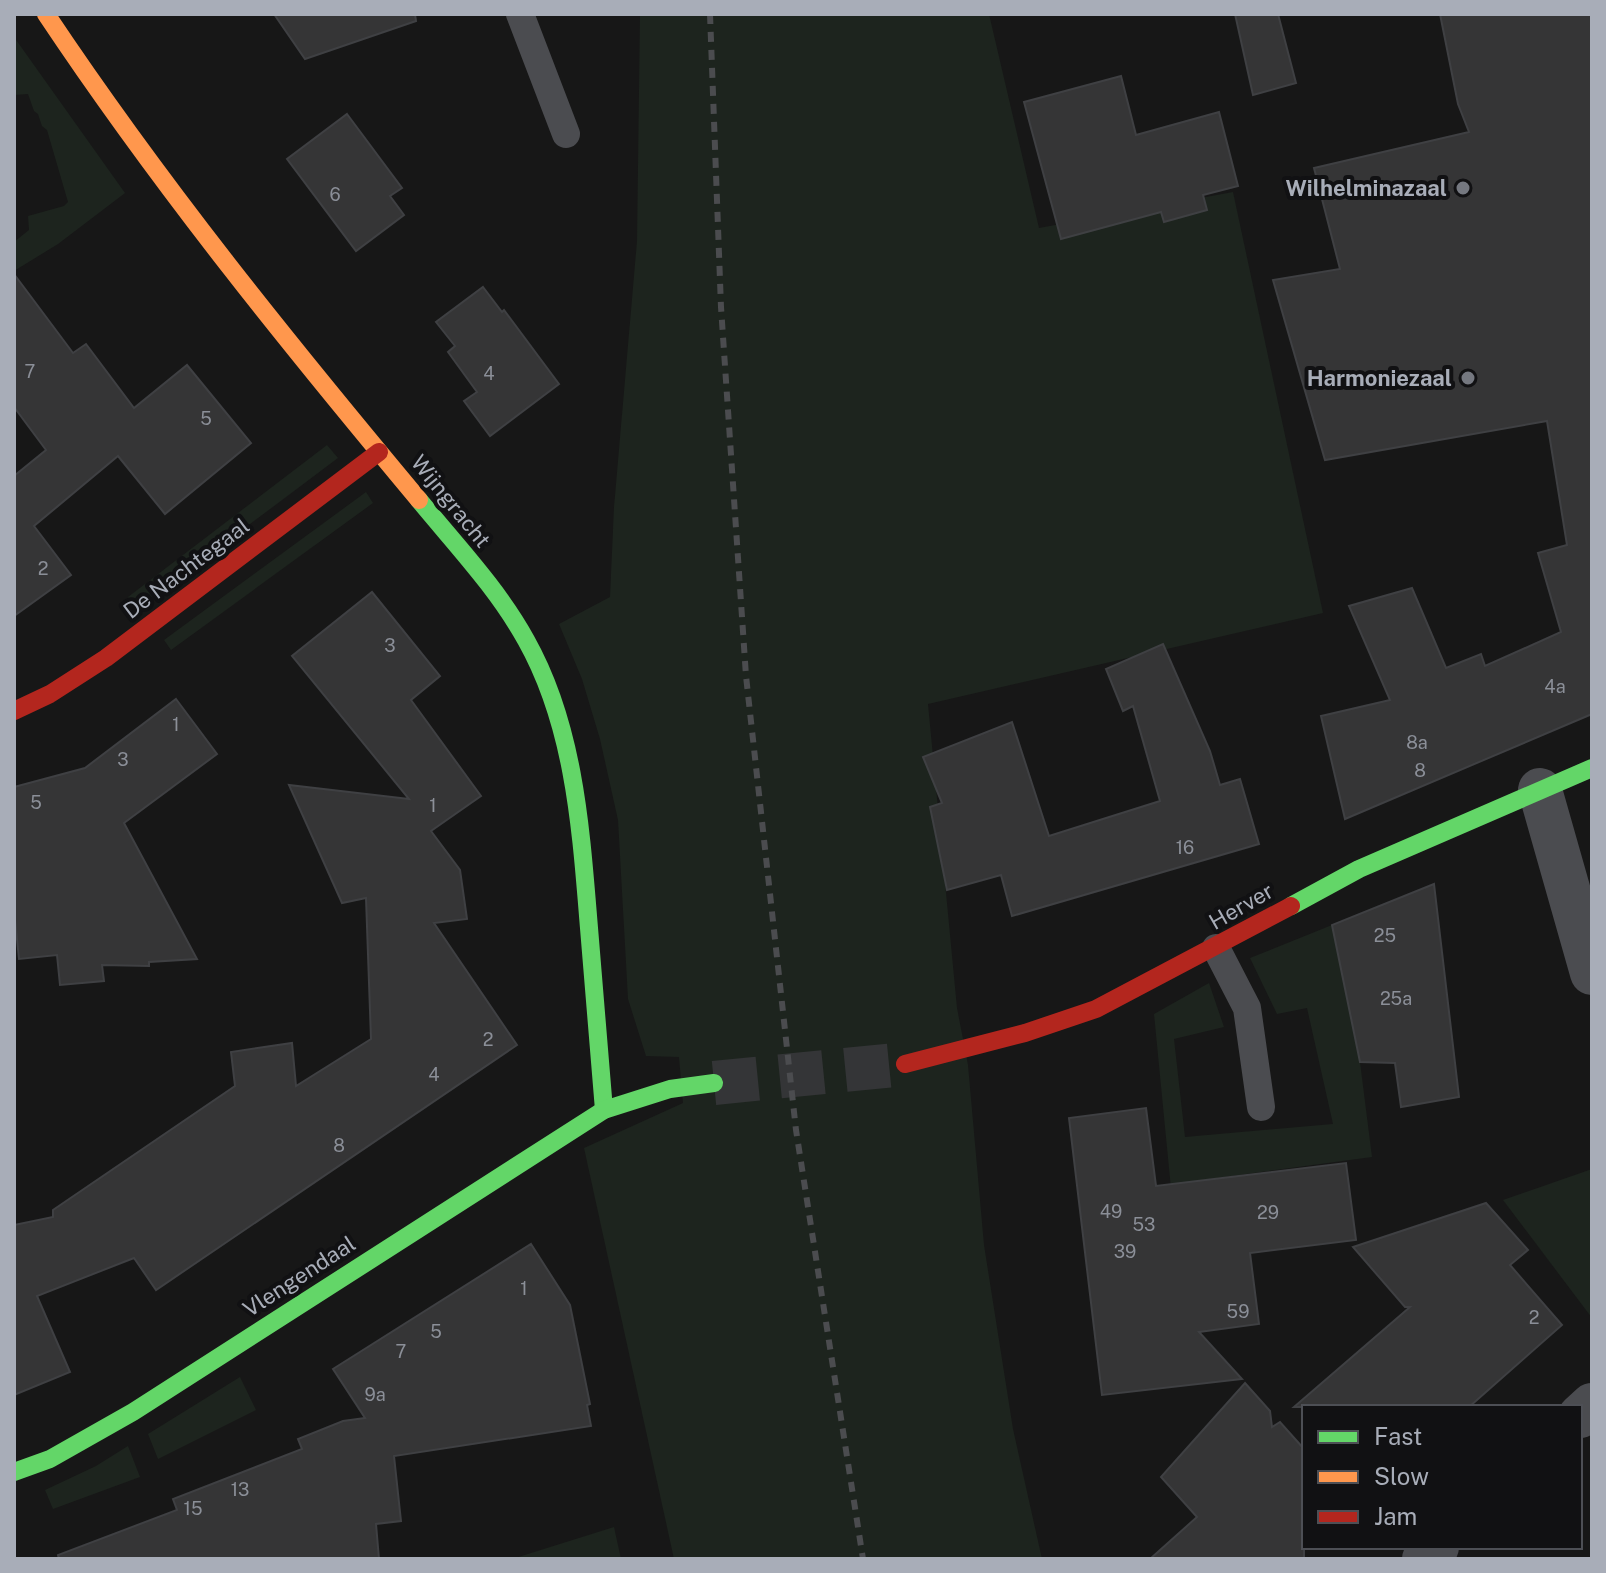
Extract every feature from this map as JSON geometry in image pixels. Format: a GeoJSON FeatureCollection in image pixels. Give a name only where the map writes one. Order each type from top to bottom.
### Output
{"type":"FeatureCollection","features":[{"type":"Feature","properties":{"kind":"street","name":"Wijngracht"},"geometry":{"type":"LineString","coordinates":[[46,14],[104,101],[186,211],[496,597],[534,654],[569,758],[579,820],[604,1110]]}},
{"type":"Feature","properties":{"kind":"street","name":"De Nachtegaal"},"geometry":{"type":"LineString","coordinates":[[14,711],[30,706],[65,686],[106,658],[379,452]]}},
{"type":"Feature","properties":{"kind":"street","name":"Herver"},"geometry":{"type":"LineString","coordinates":[[905,1064],[1061,1022],[1131,992],[1359,869],[1592,768]]}},
{"type":"Feature","properties":{"kind":"street"},"geometry":{"type":"LineString","coordinates":[[1540,790],[1592,973]]}},
{"type":"Feature","properties":{"kind":"street"},"geometry":{"type":"LineString","coordinates":[[604,1110],[670,1089],[714,1083]]}},
{"type":"Feature","properties":{"kind":"street","name":"Vlengendaal"},"geometry":{"type":"LineString","coordinates":[[14,1472],[50,1459],[133,1412],[604,1110]]}},
{"type":"Feature","properties":{"kind":"lane"},"geometry":{"type":"LineString","coordinates":[[520,14],[566,134]]}},
{"type":"Feature","properties":{"kind":"lane"},"geometry":{"type":"LineString","coordinates":[[1216,948],[1247,1008],[1261,1107]]}},
{"type":"Feature","properties":{"kind":"shaded area"},"geometry":{"type":"Polygon","coordinates":[[[640,14],[989,14],[1039,228],[1233,192],[1323,613],[928,704],[957,1008],[968,1065],[984,1245],[1013,1429],[1042,1559],[674,1559],[584,1148],[683,1103],[679,1057],[646,1056],[628,999],[618,820],[600,739],[582,679],[559,624],[610,597],[614,507],[637,241],[640,14]]]}},
{"type":"Feature","properties":{"kind":"shaded area"},"geometry":{"type":"Polygon","coordinates":[[[14,37],[125,193],[58,244],[14,271],[14,242],[29,230],[28,216],[64,206],[68,202],[47,130],[34,111],[28,94],[14,95],[14,37]]]}},
{"type":"Feature","properties":{"kind":"shaded area"},"geometry":{"type":"Polygon","coordinates":[[[327,445],[338,458],[137,609],[128,597],[327,445]]]}},
{"type":"Feature","properties":{"kind":"shaded area"},"geometry":{"type":"Polygon","coordinates":[[[366,492],[373,503],[171,650],[164,640],[366,492]]]}},
{"type":"Feature","properties":{"kind":"shaded area"},"geometry":{"type":"Polygon","coordinates":[[[1332,925],[1360,1062],[1372,1157],[1188,1182],[1176,1240],[1154,1014],[1209,983],[1224,1027],[1174,1039],[1185,1137],[1333,1124],[1307,1008],[1277,1014],[1250,958],[1332,925]]]}},
{"type":"Feature","properties":{"kind":"shaded area"},"geometry":{"type":"Polygon","coordinates":[[[1592,1169],[1592,1318],[1503,1200],[1592,1169]]]}},
{"type":"Feature","properties":{"kind":"shaded area"},"geometry":{"type":"Polygon","coordinates":[[[240,1377],[256,1410],[158,1459],[148,1434],[240,1377]]]}},
{"type":"Feature","properties":{"kind":"shaded area"},"geometry":{"type":"Polygon","coordinates":[[[128,1446],[140,1477],[53,1509],[45,1490],[96,1466],[128,1446]]]}},
{"type":"Feature","properties":{"kind":"shaded area"},"geometry":{"type":"Polygon","coordinates":[[[614,1527],[621,1559],[512,1559],[614,1527]]]}},
{"type":"Feature","properties":{"kind":"building"},"geometry":{"type":"Polygon","coordinates":[[[274,14],[415,14],[416,21],[305,59],[274,14]]]}},
{"type":"Feature","properties":{"kind":"building"},"geometry":{"type":"Polygon","coordinates":[[[1235,14],[1278,14],[1296,83],[1253,95],[1235,14]]]}},
{"type":"Feature","properties":{"kind":"building"},"geometry":{"type":"Polygon","coordinates":[[[1440,14],[1592,14],[1592,714],[1345,819],[1321,716],[1390,700],[1349,606],[1412,588],[1446,668],[1481,654],[1485,666],[1561,632],[1538,553],[1567,545],[1547,421],[1325,460],[1273,280],[1340,269],[1314,168],[1469,132],[1458,104],[1440,14]]]}},
{"type":"Feature","properties":{"kind":"building"},"geometry":{"type":"Polygon","coordinates":[[[1121,76],[1136,135],[1219,112],[1238,186],[1203,195],[1207,210],[1164,222],[1161,212],[1061,239],[1024,102],[1121,76]]]}},
{"type":"Feature","properties":{"kind":"building"},"geometry":{"type":"Polygon","coordinates":[[[347,114],[402,188],[390,196],[404,215],[356,251],[287,159],[347,114]]]}},
{"type":"Feature","properties":{"kind":"building"},"geometry":{"type":"Polygon","coordinates":[[[14,274],[73,353],[86,344],[134,408],[187,365],[251,443],[165,514],[118,456],[34,526],[71,575],[14,616],[14,476],[46,450],[14,407],[14,274]]]}},
{"type":"Feature","properties":{"kind":"building"},"geometry":{"type":"Polygon","coordinates":[[[483,287],[559,384],[490,436],[464,401],[477,392],[448,352],[455,346],[436,322],[483,287]]]}},
{"type":"Feature","properties":{"kind":"building"},"geometry":{"type":"Polygon","coordinates":[[[372,592],[440,676],[411,700],[481,796],[431,831],[460,870],[467,919],[434,923],[517,1045],[156,1290],[134,1258],[37,1296],[70,1372],[14,1395],[14,1225],[53,1217],[53,1210],[235,1086],[231,1052],[292,1043],[296,1086],[371,1039],[366,898],[342,903],[289,785],[409,799],[292,656],[372,592]]]}},
{"type":"Feature","properties":{"kind":"building"},"geometry":{"type":"Polygon","coordinates":[[[1163,644],[1210,751],[1220,785],[1240,779],[1259,844],[1012,916],[1001,875],[947,890],[930,807],[942,803],[923,757],[1012,722],[1049,836],[1160,801],[1133,706],[1123,711],[1106,669],[1163,644]]]}},
{"type":"Feature","properties":{"kind":"building"},"geometry":{"type":"Polygon","coordinates":[[[176,699],[217,754],[124,823],[197,959],[149,962],[149,966],[102,965],[104,981],[60,985],[57,955],[19,959],[14,910],[14,787],[85,768],[176,699]]]}},
{"type":"Feature","properties":{"kind":"building"},"geometry":{"type":"Polygon","coordinates":[[[1434,884],[1459,1097],[1401,1107],[1395,1063],[1360,1062],[1332,925],[1434,884]]]}},
{"type":"Feature","properties":{"kind":"building"},"geometry":{"type":"Polygon","coordinates":[[[1146,1108],[1156,1186],[1346,1163],[1356,1240],[1250,1253],[1259,1324],[1199,1332],[1242,1379],[1102,1395],[1069,1118],[1146,1108]]]}},
{"type":"Feature","properties":{"kind":"building"},"geometry":{"type":"Polygon","coordinates":[[[1486,1203],[1528,1250],[1510,1265],[1562,1325],[1471,1405],[1294,1407],[1410,1307],[1405,1307],[1353,1247],[1486,1203]]]}},
{"type":"Feature","properties":{"kind":"building"},"geometry":{"type":"Polygon","coordinates":[[[531,1244],[570,1305],[590,1404],[587,1405],[591,1426],[394,1456],[401,1521],[376,1524],[379,1559],[59,1559],[58,1555],[177,1510],[173,1499],[302,1449],[298,1439],[343,1421],[365,1418],[333,1369],[531,1244]]]}},
{"type":"Feature","properties":{"kind":"building"},"geometry":{"type":"Polygon","coordinates":[[[1245,1383],[1270,1411],[1272,1427],[1280,1422],[1302,1447],[1304,1559],[1150,1559],[1197,1517],[1161,1477],[1245,1383]]]}},
{"type":"Feature","properties":{"kind":"tunnel"},"geometry":{"type":"LineString","coordinates":[[714,1083],[905,1064]]}},
{"type":"Feature","properties":{"kind":"railway"},"geometry":{"type":"LineString","coordinates":[[710,14],[721,307],[746,676],[796,1130],[863,1559]]}},
{"type":"Feature","properties":{"kind":"traffic: fast"},"geometry":{"type":"LineString","coordinates":[[419,500],[515,621],[542,673],[555,708],[573,780],[578,817],[604,1110]]}},
{"type":"Feature","properties":{"kind":"traffic: fast"},"geometry":{"type":"LineString","coordinates":[[1291,906],[1359,869],[1592,768]]}},
{"type":"Feature","properties":{"kind":"traffic: fast"},"geometry":{"type":"LineString","coordinates":[[14,1472],[50,1459],[133,1412],[604,1110],[670,1089],[714,1083]]}},
{"type":"Feature","properties":{"kind":"traffic: slow"},"geometry":{"type":"LineString","coordinates":[[46,14],[89,78],[226,262],[419,500]]}},
{"type":"Feature","properties":{"kind":"traffic: jam"},"geometry":{"type":"LineString","coordinates":[[14,711],[50,694],[106,658],[379,452]]}},
{"type":"Feature","properties":{"kind":"traffic: jam"},"geometry":{"type":"LineString","coordinates":[[905,1064],[1025,1033],[1096,1009],[1291,906]]}},
{"type":"Feature","properties":{"kind":"place","name":"Wilhelminazaal"},"geometry":{"type":"Point","coordinates":[1463,188]}},
{"type":"Feature","properties":{"kind":"place","name":"Harmoniezaal"},"geometry":{"type":"Point","coordinates":[1468,378]}}]}
